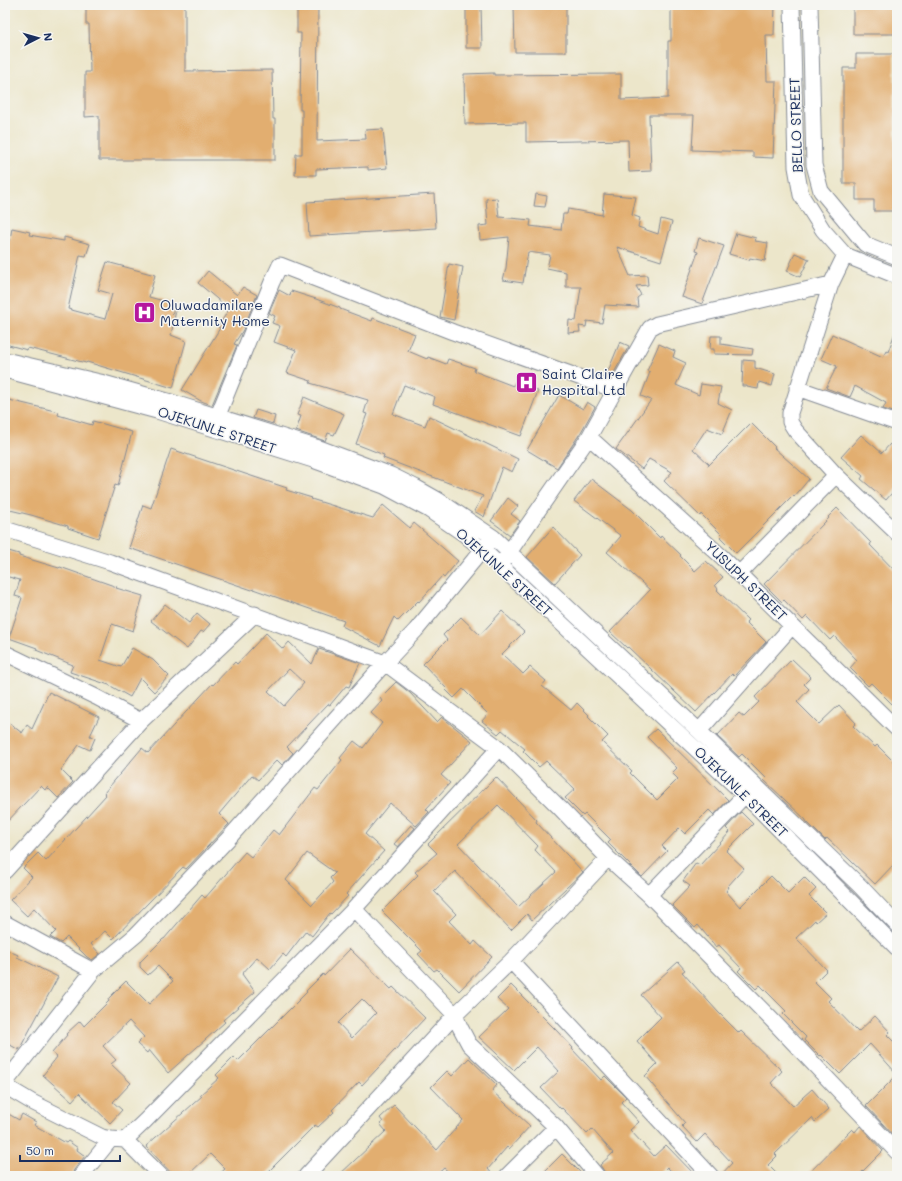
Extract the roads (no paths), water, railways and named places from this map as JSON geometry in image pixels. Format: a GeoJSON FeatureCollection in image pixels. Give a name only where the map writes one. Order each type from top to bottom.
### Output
{"type":"FeatureCollection","features":[{"type":"Feature","properties":{"kind":"street","name":"BELLO STREET"},"geometry":{"type":"LineString","coordinates":[[792,5],[796,167],[801,195],[823,230],[845,255]]}},
{"type":"Feature","properties":{"kind":"street","name":"BELLO STREET"},"geometry":{"type":"LineString","coordinates":[[810,5],[814,165],[821,191],[866,244],[897,257]]}},
{"type":"Feature","properties":{"kind":"street"},"geometry":{"type":"LineString","coordinates":[[897,276],[845,255],[832,284],[790,413],[790,422],[795,430],[836,475],[897,533]]}},
{"type":"Feature","properties":{"kind":"street"},"geometry":{"type":"LineString","coordinates":[[215,422],[280,265],[453,332],[616,390]]}},
{"type":"Feature","properties":{"kind":"street"},"geometry":{"type":"LineString","coordinates":[[500,565],[589,437],[650,328],[657,324],[832,284]]}},
{"type":"Feature","properties":{"kind":"street","name":"OJEKUNLE STREET"},"geometry":{"type":"LineString","coordinates":[[5,360],[100,382],[215,422],[384,486],[429,510],[464,534],[500,565],[745,795],[897,948]]}},
{"type":"Feature","properties":{"kind":"street","name":"OJEKUNLE STREET"},"geometry":{"type":"LineString","coordinates":[[5,370],[157,411],[215,422],[322,449],[391,475],[438,500],[493,537],[699,731],[860,886],[897,925]]}},
{"type":"Feature","properties":{"kind":"street"},"geometry":{"type":"LineString","coordinates":[[797,388],[897,423]]}},
{"type":"Feature","properties":{"kind":"street","name":"YUSUPH STREET"},"geometry":{"type":"LineString","coordinates":[[589,437],[722,557],[897,729]]}},
{"type":"Feature","properties":{"kind":"street"},"geometry":{"type":"LineString","coordinates":[[739,574],[836,475]]}},
{"type":"Feature","properties":{"kind":"street"},"geometry":{"type":"LineString","coordinates":[[5,529],[110,562],[385,663],[499,748],[608,858],[649,895],[765,1013],[897,1152]]}},
{"type":"Feature","properties":{"kind":"street"},"geometry":{"type":"LineString","coordinates":[[161,1176],[118,1139],[102,1137],[39,1106],[5,1085],[93,971],[136,935],[228,838],[416,630],[493,537]]}},
{"type":"Feature","properties":{"kind":"street"},"geometry":{"type":"LineString","coordinates":[[5,871],[140,721],[255,614]]}},
{"type":"Feature","properties":{"kind":"street"},"geometry":{"type":"LineString","coordinates":[[699,731],[792,626]]}},
{"type":"Feature","properties":{"kind":"street"},"geometry":{"type":"LineString","coordinates":[[5,653],[96,697],[140,721]]}},
{"type":"Feature","properties":{"kind":"street"},"geometry":{"type":"LineString","coordinates":[[81,1176],[118,1139],[151,1116],[354,910],[499,748]]}},
{"type":"Feature","properties":{"kind":"street"},"geometry":{"type":"LineString","coordinates":[[649,895],[745,795]]}},
{"type":"Feature","properties":{"kind":"street"},"geometry":{"type":"LineString","coordinates":[[306,1176],[455,1015],[511,961],[608,858]]}},
{"type":"Feature","properties":{"kind":"street"},"geometry":{"type":"LineString","coordinates":[[354,910],[455,1015],[469,1044],[556,1127],[597,1176]]}},
{"type":"Feature","properties":{"kind":"street"},"geometry":{"type":"LineString","coordinates":[[5,923],[93,971]]}},
{"type":"Feature","properties":{"kind":"street"},"geometry":{"type":"LineString","coordinates":[[511,961],[711,1176]]}},
{"type":"Feature","properties":{"kind":"street"},"geometry":{"type":"LineString","coordinates":[[507,1176],[556,1127]]}},
{"type":"Feature","properties":{"kind":"place","name":"Oluwadamilare Maternity Home"},"geometry":{"type":"Point","coordinates":[144,313]}},
{"type":"Feature","properties":{"kind":"place","name":"Saint Claire Hospital Ltd"},"geometry":{"type":"Point","coordinates":[526,382]}}]}
